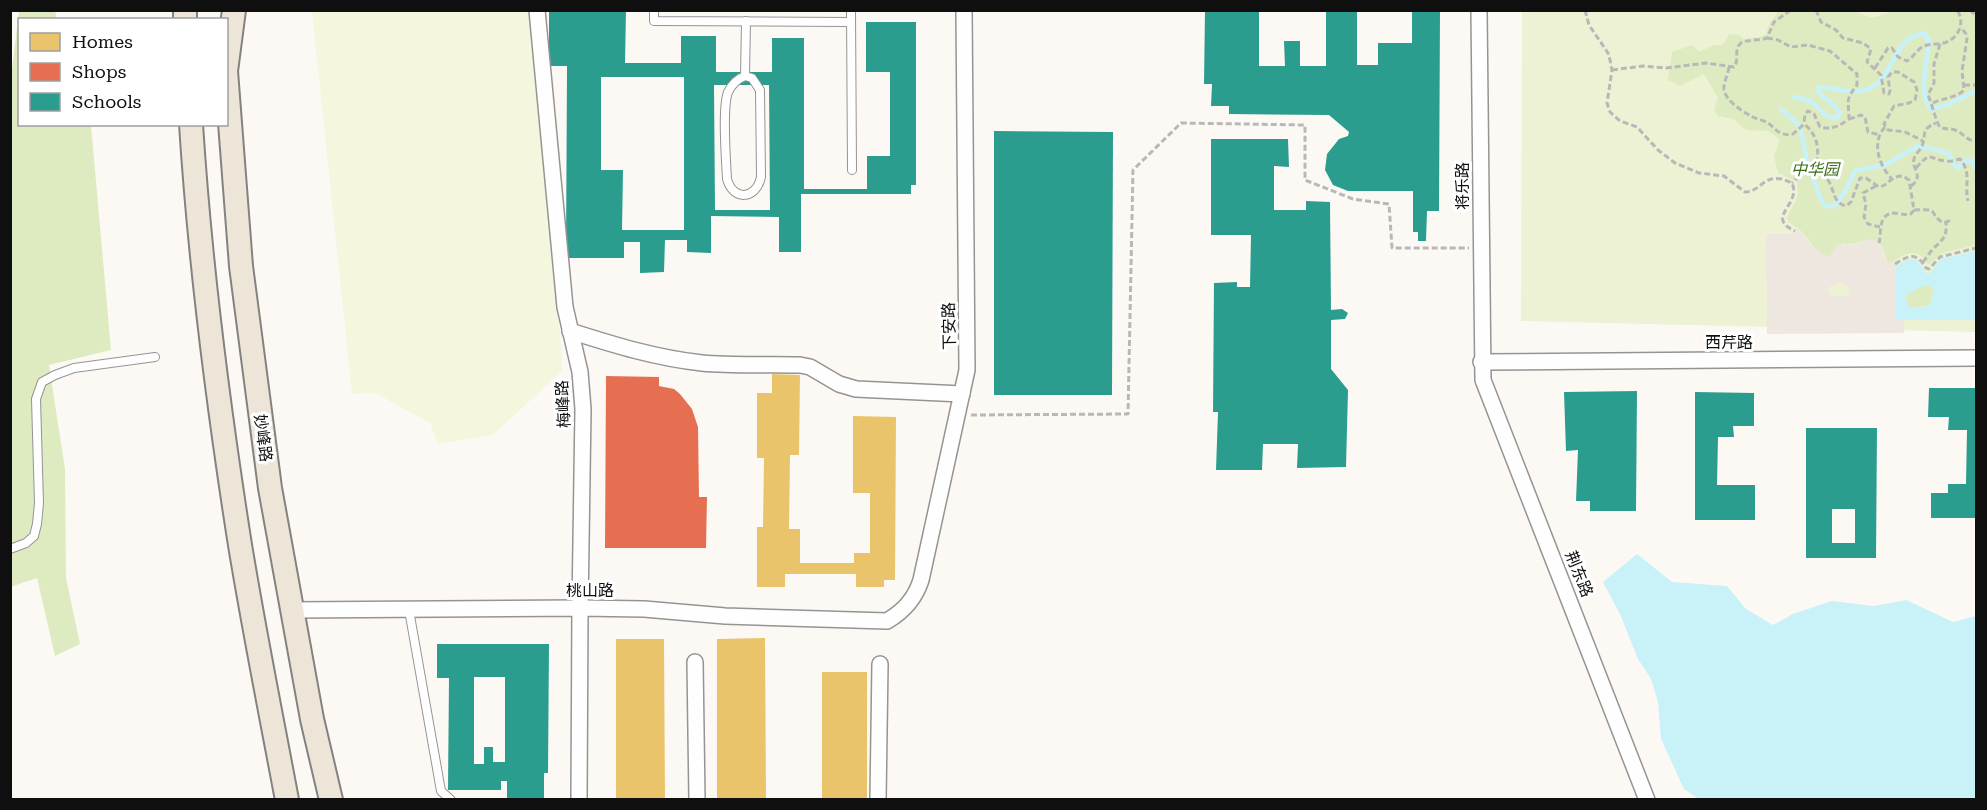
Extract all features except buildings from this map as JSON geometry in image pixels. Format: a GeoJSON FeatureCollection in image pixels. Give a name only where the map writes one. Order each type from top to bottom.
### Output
{"type":"FeatureCollection","features":[{"type":"Feature","properties":{"kind":"main road","name":"妙峰路"},"geometry":{"type":"LineString","coordinates":[[228,56],[234,10]]}},
{"type":"Feature","properties":{"kind":"main road","name":"妙峰路"},"geometry":{"type":"LineString","coordinates":[[228,97],[241,266],[270,488],[312,719],[331,800]]}},
{"type":"Feature","properties":{"kind":"main road"},"geometry":{"type":"LineString","coordinates":[[192,126],[196,204],[218,394],[240,544],[287,800]]}},
{"type":"Feature","properties":{"kind":"street","name":"梅峰路"},"geometry":{"type":"LineString","coordinates":[[537,10],[562,284],[580,372],[583,409],[579,608],[579,800]]}},
{"type":"Feature","properties":{"kind":"street","name":"下安路"},"geometry":{"type":"LineString","coordinates":[[887,621],[914,598],[918,590],[967,370],[964,10]]}},
{"type":"Feature","properties":{"kind":"street","name":"将乐路"},"geometry":{"type":"LineString","coordinates":[[1479,10],[1481,362]]}},
{"type":"Feature","properties":{"kind":"street"},"geometry":{"type":"LineString","coordinates":[[570,331],[625,349],[664,357],[718,364],[810,367],[839,384],[856,389],[962,394]]}},
{"type":"Feature","properties":{"kind":"street","name":"西芹路"},"geometry":{"type":"LineString","coordinates":[[1481,362],[1977,358]]}},
{"type":"Feature","properties":{"kind":"street","name":"荆东路"},"geometry":{"type":"LineString","coordinates":[[1481,362],[1483,380],[1647,800]]}},
{"type":"Feature","properties":{"kind":"street","name":"桃山路"},"geometry":{"type":"LineString","coordinates":[[292,610],[644,609],[725,616],[887,621]]}},
{"type":"Feature","properties":{"kind":"street"},"geometry":{"type":"LineString","coordinates":[[695,662],[697,800]]}},
{"type":"Feature","properties":{"kind":"street"},"geometry":{"type":"LineString","coordinates":[[878,800],[880,664]]}},
{"type":"Feature","properties":{"kind":"lane"},"geometry":{"type":"LineString","coordinates":[[654,10],[654,21],[851,22]]}},
{"type":"Feature","properties":{"kind":"lane"},"geometry":{"type":"LineString","coordinates":[[851,10],[852,170]]}},
{"type":"Feature","properties":{"kind":"lane"},"geometry":{"type":"LineString","coordinates":[[745,76],[746,21]]}},
{"type":"Feature","properties":{"kind":"lane"},"geometry":{"type":"LineString","coordinates":[[745,76],[757,82],[761,99],[761,177],[757,190],[751,194],[734,193],[729,188],[726,179],[726,102],[732,86],[738,79],[745,76]]}},
{"type":"Feature","properties":{"kind":"lane"},"geometry":{"type":"LineString","coordinates":[[10,549],[26,543],[34,536],[38,524],[36,399],[42,382],[74,368],[155,357]]}},
{"type":"Feature","properties":{"kind":"lane"},"geometry":{"type":"LineString","coordinates":[[409,610],[441,791],[451,800]]}},
{"type":"Feature","properties":{"kind":"path"},"geometry":{"type":"LineString","coordinates":[[1585,10],[1589,25],[1608,53],[1612,70],[1607,97],[1610,112],[1620,121],[1637,127],[1658,150],[1675,163],[1699,173],[1724,176],[1745,192],[1770,178],[1792,183]]}},
{"type":"Feature","properties":{"kind":"path"},"geometry":{"type":"LineString","coordinates":[[1767,38],[1774,22],[1791,10]]}},
{"type":"Feature","properties":{"kind":"path"},"geometry":{"type":"LineString","coordinates":[[1816,10],[1821,22],[1836,30],[1843,38],[1867,45],[1871,51],[1867,62],[1881,77],[1886,94],[1890,92],[1888,81],[1890,74],[1895,72],[1912,79],[1917,90],[1912,102],[1894,106],[1880,135],[1877,153],[1883,168],[1891,178]]}},
{"type":"Feature","properties":{"kind":"path"},"geometry":{"type":"LineString","coordinates":[[1875,68],[1888,48],[1892,48],[1898,57],[1907,61],[1926,45],[1948,41],[1961,27],[1958,11],[1964,10]]}},
{"type":"Feature","properties":{"kind":"path"},"geometry":{"type":"LineString","coordinates":[[1970,10],[1977,16]]}},
{"type":"Feature","properties":{"kind":"path"},"geometry":{"type":"LineString","coordinates":[[1933,104],[1941,99],[1962,93],[1964,85],[1962,71],[1967,39],[1961,27]]}},
{"type":"Feature","properties":{"kind":"path"},"geometry":{"type":"LineString","coordinates":[[1612,70],[1643,66],[1666,68],[1706,63],[1734,67],[1737,64],[1737,48],[1748,41],[1767,38],[1778,40],[1791,47],[1808,45],[1830,51],[1857,74],[1858,81],[1846,104],[1849,119]]}},
{"type":"Feature","properties":{"kind":"path"},"geometry":{"type":"LineString","coordinates":[[1940,44],[1934,64],[1934,83],[1928,95],[1933,104],[1936,123],[1939,127],[1955,130],[1969,141],[1977,141]]}},
{"type":"Feature","properties":{"kind":"path"},"geometry":{"type":"LineString","coordinates":[[1729,67],[1724,91],[1731,102],[1750,116],[1765,121],[1774,130],[1783,134],[1793,134],[1803,124],[1808,111],[1814,114],[1820,127],[1823,128],[1835,128],[1861,115],[1864,117],[1868,132],[1880,135]]}},
{"type":"Feature","properties":{"kind":"path"},"geometry":{"type":"LineString","coordinates":[[1964,85],[1976,86]]}},
{"type":"Feature","properties":{"kind":"path"},"geometry":{"type":"LineString","coordinates":[[957,416],[1128,414],[1133,171],[1181,123],[1305,125],[1305,180],[1353,199],[1389,204],[1392,248],[1481,248]]}},
{"type":"Feature","properties":{"kind":"path"},"geometry":{"type":"LineString","coordinates":[[1911,186],[1917,178],[1914,160],[1923,142],[1925,130],[1936,123]]}},
{"type":"Feature","properties":{"kind":"path"},"geometry":{"type":"LineString","coordinates":[[1792,183],[1812,167],[1819,147],[1810,129],[1803,124]]}},
{"type":"Feature","properties":{"kind":"path"},"geometry":{"type":"LineString","coordinates":[[1885,127],[1892,131],[1911,134],[1923,142]]}},
{"type":"Feature","properties":{"kind":"path"},"geometry":{"type":"LineString","coordinates":[[1916,168],[1929,156],[1944,161],[1960,159],[1967,174],[1965,192],[1968,201]]}},
{"type":"Feature","properties":{"kind":"path"},"geometry":{"type":"LineString","coordinates":[[1812,167],[1827,178],[1833,195],[1844,206],[1851,202],[1860,178],[1866,178],[1876,186],[1882,187],[1891,178],[1903,176],[1909,180],[1911,186],[1914,210]]}},
{"type":"Feature","properties":{"kind":"path"},"geometry":{"type":"LineString","coordinates":[[1792,183],[1794,196],[1784,214],[1783,222],[1785,226],[1795,231]]}},
{"type":"Feature","properties":{"kind":"path"},"geometry":{"type":"LineString","coordinates":[[1876,186],[1863,193],[1866,204],[1864,213],[1868,224],[1880,227]]}},
{"type":"Feature","properties":{"kind":"path"},"geometry":{"type":"LineString","coordinates":[[1879,243],[1882,220],[1888,215],[1895,213],[1906,215],[1914,210],[1930,209],[1934,211],[1940,222],[1946,223],[1952,220]]}},
{"type":"Feature","properties":{"kind":"path"},"geometry":{"type":"LineString","coordinates":[[1923,262],[1935,246],[1943,241],[1947,229],[1946,223]]}},
{"type":"Feature","properties":{"kind":"path"},"geometry":{"type":"LineString","coordinates":[[1895,264],[1911,256],[1918,257],[1929,269],[1940,257],[1977,248]]}},
{"type":"Feature","properties":{"kind":"green space"},"geometry":{"type":"Polygon","coordinates":[[[19,11],[55,11],[57,18],[18,18],[19,11]]]}},
{"type":"Feature","properties":{"kind":"green space"},"geometry":{"type":"Polygon","coordinates":[[[312,11],[529,11],[562,371],[493,435],[438,444],[430,423],[375,393],[352,394],[312,11]]]}},
{"type":"Feature","properties":{"kind":"green space","name":"中华园"},"geometry":{"type":"Polygon","coordinates":[[[1522,11],[1976,11],[1976,332],[1521,321],[1522,11]]]}},
{"type":"Feature","properties":{"kind":"green space"},"geometry":{"type":"Polygon","coordinates":[[[1778,11],[1854,11],[1869,17],[1876,17],[1893,11],[1976,11],[1976,245],[1942,253],[1929,265],[1915,253],[1907,254],[1888,263],[1881,245],[1872,240],[1853,244],[1843,243],[1830,257],[1821,254],[1800,230],[1787,220],[1798,189],[1797,182],[1778,173],[1774,156],[1780,140],[1768,131],[1746,130],[1733,119],[1718,116],[1714,110],[1718,98],[1704,74],[1680,86],[1668,80],[1672,52],[1692,45],[1699,52],[1714,45],[1723,45],[1729,34],[1739,35],[1743,39],[1760,37],[1766,34],[1778,11]]]}},
{"type":"Feature","properties":{"kind":"green space"},"geometry":{"type":"Polygon","coordinates":[[[18,19],[18,126],[91,126],[111,350],[49,365],[65,469],[66,578],[80,644],[55,656],[37,578],[10,587],[11,78],[18,19]]]}},
{"type":"Feature","properties":{"kind":"green space"},"geometry":{"type":"Polygon","coordinates":[[[1923,286],[1933,288],[1929,305],[1910,307],[1905,299],[1907,294],[1923,286]]]}},
{"type":"Feature","properties":{"kind":"shaded area"},"geometry":{"type":"Polygon","coordinates":[[[1798,228],[1810,244],[1827,257],[1839,244],[1853,245],[1868,239],[1881,245],[1886,261],[1893,262],[1896,266],[1896,320],[1904,320],[1904,333],[1767,334],[1766,234],[1793,234],[1798,228]],[[1836,283],[1828,288],[1830,295],[1842,297],[1849,294],[1849,286],[1836,283]]]}},
{"type":"Feature","properties":{"kind":"water"},"geometry":{"type":"Polygon","coordinates":[[[1976,251],[1976,320],[1896,320],[1896,266],[1907,260],[1916,259],[1927,274],[1941,259],[1976,251]],[[1923,286],[1907,294],[1905,299],[1910,307],[1920,308],[1928,305],[1933,294],[1933,288],[1923,286]]]}},
{"type":"Feature","properties":{"kind":"water"},"geometry":{"type":"Polygon","coordinates":[[[1637,554],[1672,582],[1727,586],[1746,609],[1773,625],[1793,614],[1832,601],[1874,606],[1906,600],[1953,622],[1976,616],[1976,799],[1700,800],[1684,789],[1661,739],[1658,702],[1651,679],[1638,659],[1620,614],[1603,582],[1637,554]]]}},
{"type":"Feature","properties":{"kind":"waterway"},"geometry":{"type":"LineString","coordinates":[[1794,97],[1811,102],[1826,116],[1838,117],[1840,113],[1819,93],[1817,90],[1819,87],[1848,91],[1866,90],[1876,85],[1883,77],[1906,41],[1914,36],[1925,34],[1929,40],[1924,86],[1927,103],[1931,109],[1947,105],[1976,91]]}},
{"type":"Feature","properties":{"kind":"waterway"},"geometry":{"type":"LineString","coordinates":[[1781,109],[1797,123],[1801,131],[1807,161],[1821,200],[1828,206],[1834,206],[1845,192],[1855,171],[1887,164],[1918,146],[1949,154],[1958,168],[1967,160],[1972,161],[1976,168]]}}]}
